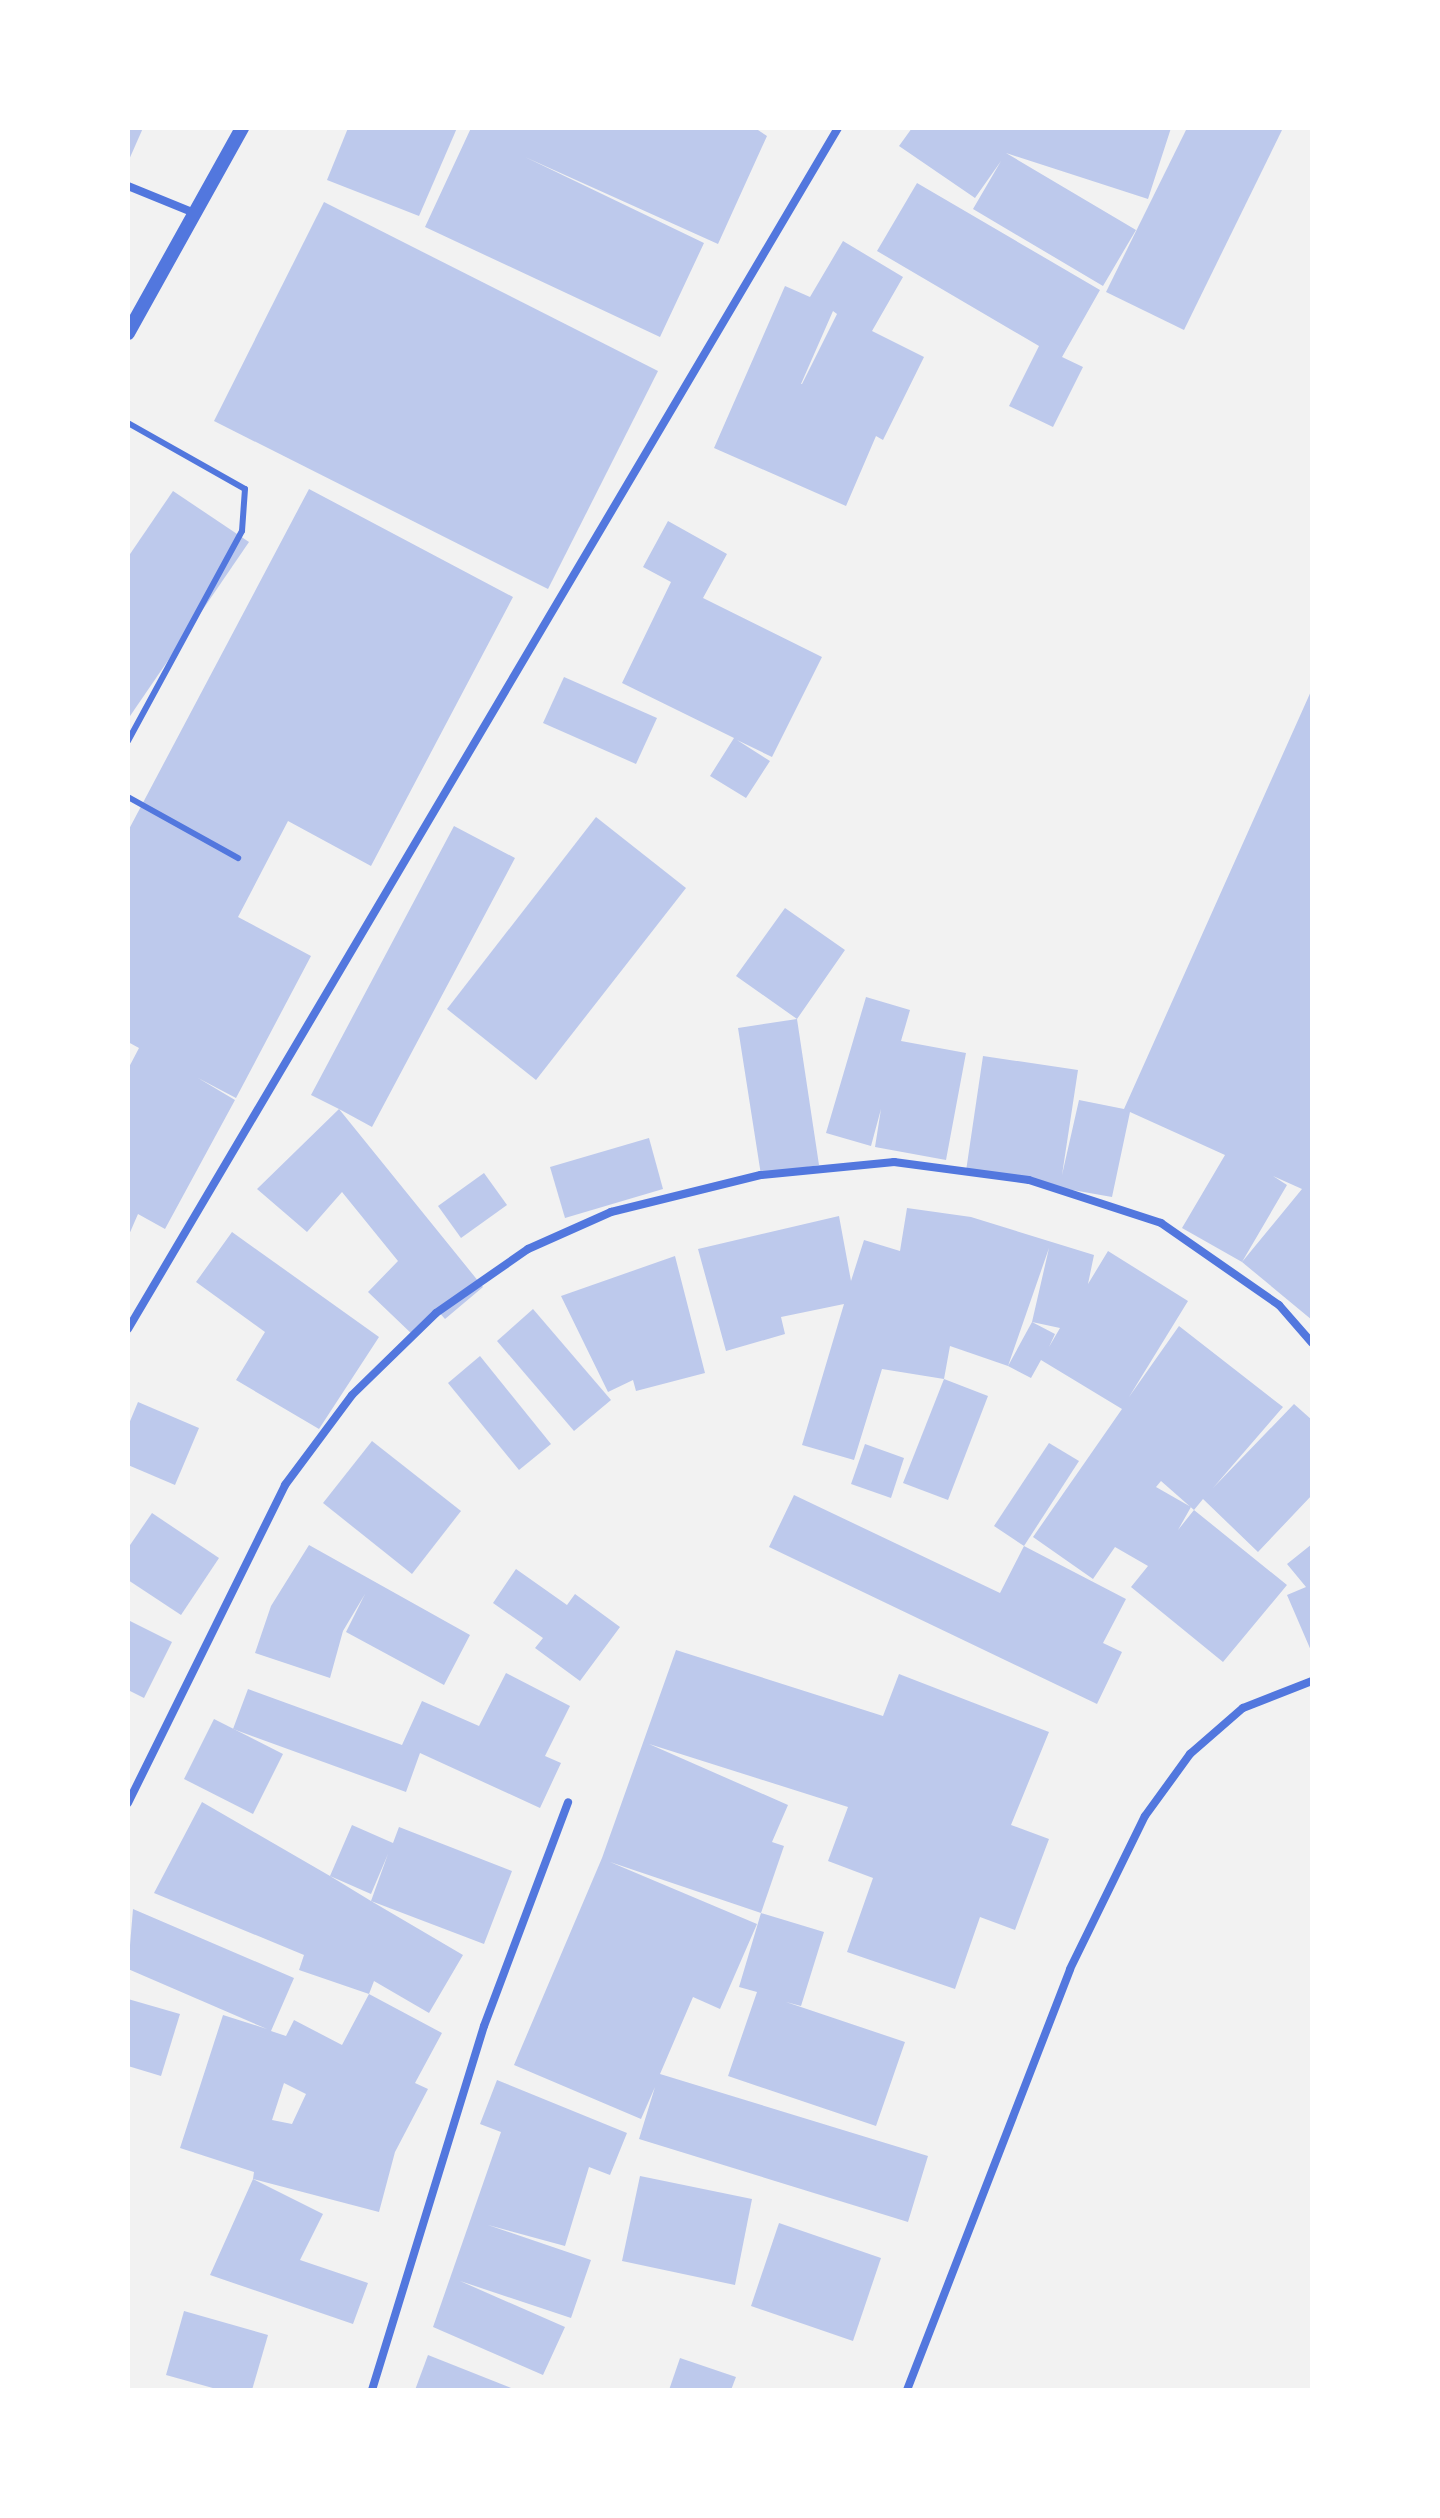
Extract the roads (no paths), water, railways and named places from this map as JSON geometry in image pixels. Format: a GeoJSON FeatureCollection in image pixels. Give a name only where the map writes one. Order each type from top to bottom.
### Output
{"type":"FeatureCollection","features":[{"type":"Feature","properties":{"kind":"street"},"geometry":{"type":"LineString","coordinates":[[128,333],[242,128]]}},
{"type":"Feature","properties":{"kind":"street"},"geometry":{"type":"LineString","coordinates":[[128,1329],[838,128]]}},
{"type":"Feature","properties":{"kind":"street"},"geometry":{"type":"LineString","coordinates":[[128,186],[194,213]]}},
{"type":"Feature","properties":{"kind":"street"},"geometry":{"type":"LineString","coordinates":[[128,1803],[285,1485],[352,1395],[436,1313],[528,1249],[611,1212],[761,1175],[894,1162],[1029,1180],[1161,1223],[1279,1305],[1312,1343]]}},
{"type":"Feature","properties":{"kind":"street"},"geometry":{"type":"LineString","coordinates":[[907,2390],[1070,1969],[1145,1816],[1190,1754],[1243,1708],[1312,1681]]}},
{"type":"Feature","properties":{"kind":"street"},"geometry":{"type":"LineString","coordinates":[[372,2390],[484,2026],[568,1802]]}},
{"type":"Feature","properties":{"kind":"lane"},"geometry":{"type":"LineString","coordinates":[[128,423],[245,489],[242,531],[128,741]]}},
{"type":"Feature","properties":{"kind":"lane"},"geometry":{"type":"LineString","coordinates":[[128,797],[238,858]]}}]}
